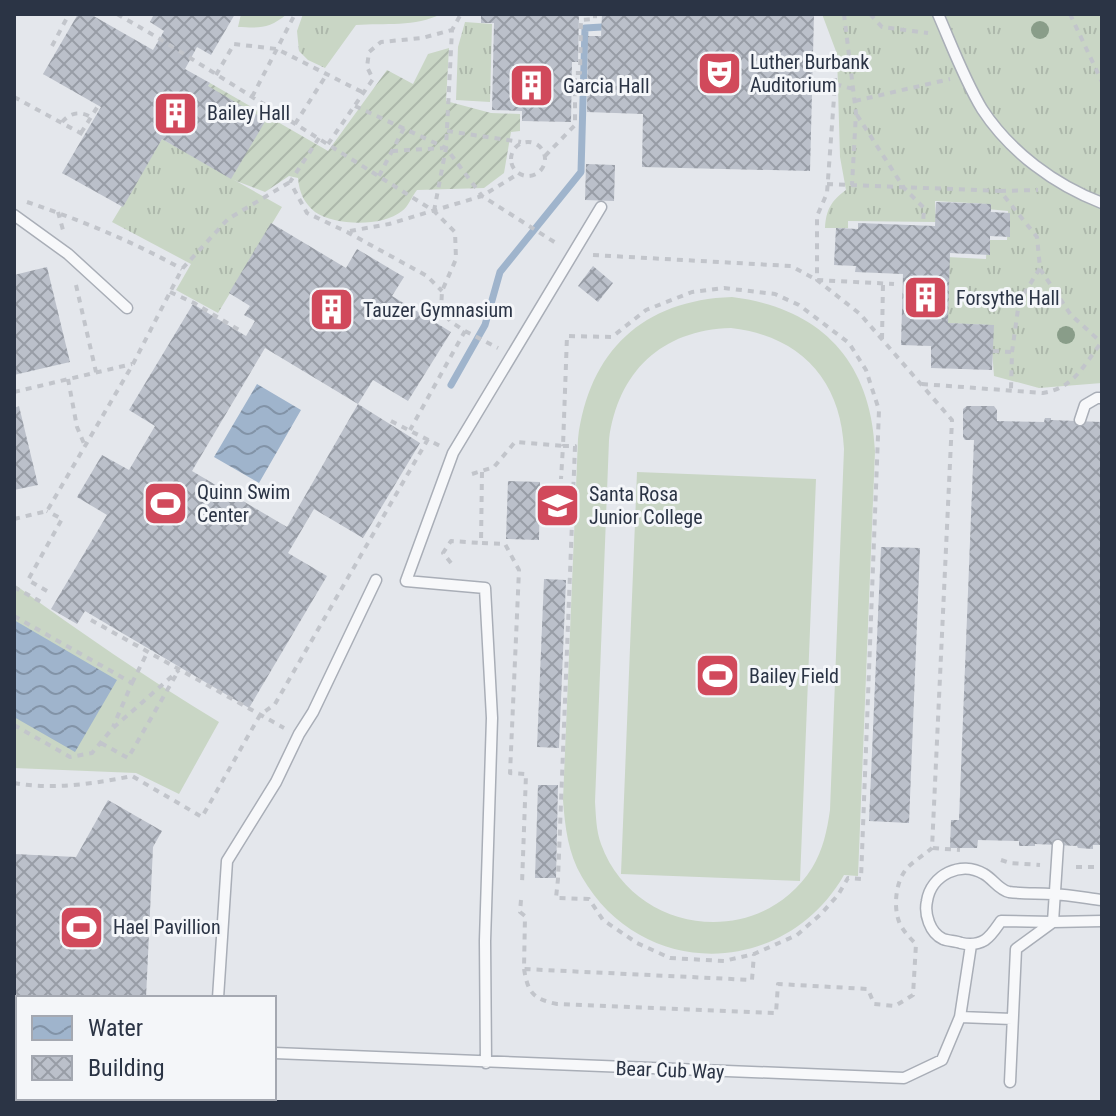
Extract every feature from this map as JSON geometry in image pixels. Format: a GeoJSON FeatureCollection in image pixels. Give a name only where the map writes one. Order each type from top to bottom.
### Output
{"type":"FeatureCollection","features":[{"type":"Feature","properties":{"kind":"lane"},"geometry":{"type":"LineString","coordinates":[[938,14],[963,75],[997,129],[1038,167],[1063,185],[1102,203]]}},
{"type":"Feature","properties":{"kind":"lane"},"geometry":{"type":"LineString","coordinates":[[486,1063],[485,941],[492,718],[485,588],[406,581],[449,450],[601,207]]}},
{"type":"Feature","properties":{"kind":"lane"},"geometry":{"type":"LineString","coordinates":[[14,215],[68,254],[127,308]]}},
{"type":"Feature","properties":{"kind":"lane"},"geometry":{"type":"LineString","coordinates":[[1080,420],[1085,405],[1102,398]]}},
{"type":"Feature","properties":{"kind":"lane"},"geometry":{"type":"LineString","coordinates":[[218,996],[227,861],[276,782],[376,580]]}},
{"type":"Feature","properties":{"kind":"lane"},"geometry":{"type":"LineString","coordinates":[[1010,1082],[1016,949],[1053,922],[1058,845]]}},
{"type":"Feature","properties":{"kind":"lane"},"geometry":{"type":"LineString","coordinates":[[1102,900],[1005,892],[985,874],[973,869],[961,869],[949,872],[931,887],[926,911],[929,922],[943,939],[971,945],[984,941],[1001,921],[1102,921]]}},
{"type":"Feature","properties":{"kind":"lane","name":"Bear Cub Way"},"geometry":{"type":"LineString","coordinates":[[276,1053],[904,1078],[942,1060],[960,1017],[971,945]]}},
{"type":"Feature","properties":{"kind":"lane"},"geometry":{"type":"LineString","coordinates":[[960,1017],[1012,1019]]}},
{"type":"Feature","properties":{"kind":"path"},"geometry":{"type":"LineString","coordinates":[[52,46],[69,14]]}},
{"type":"Feature","properties":{"kind":"path"},"geometry":{"type":"LineString","coordinates":[[117,14],[434,211],[455,232],[456,259],[442,291],[441,310],[451,322],[485,341]]}},
{"type":"Feature","properties":{"kind":"path"},"geometry":{"type":"LineString","coordinates":[[252,97],[295,14]]}},
{"type":"Feature","properties":{"kind":"path"},"geometry":{"type":"LineString","coordinates":[[434,211],[446,148],[452,30],[461,14]]}},
{"type":"Feature","properties":{"kind":"path"},"geometry":{"type":"LineString","coordinates":[[523,142],[511,154],[511,165],[518,174],[535,175],[543,167],[545,156],[575,125],[575,73],[580,73],[581,20],[595,19],[595,14]]}},
{"type":"Feature","properties":{"kind":"path"},"geometry":{"type":"LineString","coordinates":[[844,14],[856,113],[852,185]]}},
{"type":"Feature","properties":{"kind":"path"},"geometry":{"type":"LineString","coordinates":[[870,14],[882,27],[931,33]]}},
{"type":"Feature","properties":{"kind":"path"},"geometry":{"type":"LineString","coordinates":[[1070,14],[1102,82]]}},
{"type":"Feature","properties":{"kind":"path"},"geometry":{"type":"LineString","coordinates":[[328,144],[373,79],[367,67],[369,52],[381,42],[422,38],[452,30]]}},
{"type":"Feature","properties":{"kind":"path"},"geometry":{"type":"LineString","coordinates":[[216,75],[234,44],[277,49],[364,93]]}},
{"type":"Feature","properties":{"kind":"path"},"geometry":{"type":"LineString","coordinates":[[817,280],[817,216],[827,193],[835,54]]}},
{"type":"Feature","properties":{"kind":"path"},"geometry":{"type":"LineString","coordinates":[[295,124],[327,74]]}},
{"type":"Feature","properties":{"kind":"path"},"geometry":{"type":"LineString","coordinates":[[855,101],[963,75]]}},
{"type":"Feature","properties":{"kind":"path"},"geometry":{"type":"LineString","coordinates":[[835,84],[853,89]]}},
{"type":"Feature","properties":{"kind":"path"},"geometry":{"type":"LineString","coordinates":[[14,97],[83,134],[98,106]]}},
{"type":"Feature","properties":{"kind":"path"},"geometry":{"type":"LineString","coordinates":[[355,106],[446,148],[482,196],[573,254],[791,266],[817,280],[860,314],[952,420],[932,848]]}},
{"type":"Feature","properties":{"kind":"path"},"geometry":{"type":"LineString","coordinates":[[62,122],[73,113],[93,118]]}},
{"type":"Feature","properties":{"kind":"path"},"geometry":{"type":"LineString","coordinates":[[856,113],[904,188],[924,208],[923,224]]}},
{"type":"Feature","properties":{"kind":"path"},"geometry":{"type":"LineString","coordinates":[[379,176],[404,128]]}},
{"type":"Feature","properties":{"kind":"path"},"geometry":{"type":"LineString","coordinates":[[447,131],[534,143],[545,156]]}},
{"type":"Feature","properties":{"kind":"path"},"geometry":{"type":"LineString","coordinates":[[47,511],[133,364],[182,269],[228,219],[290,182],[319,138]]}},
{"type":"Feature","properties":{"kind":"path"},"geometry":{"type":"LineString","coordinates":[[392,151],[446,148]]}},
{"type":"Feature","properties":{"kind":"path"},"geometry":{"type":"LineString","coordinates":[[347,232],[389,224],[482,196],[518,174]]}},
{"type":"Feature","properties":{"kind":"path"},"geometry":{"type":"LineString","coordinates":[[290,182],[307,213],[427,276],[442,291]]}},
{"type":"Feature","properties":{"kind":"path"},"geometry":{"type":"LineString","coordinates":[[827,184],[1000,191],[1049,189]]}},
{"type":"Feature","properties":{"kind":"path"},"geometry":{"type":"LineString","coordinates":[[919,384],[1043,393],[1056,391],[1068,384],[1102,343],[1071,315],[1040,268],[1037,237],[1000,191]]}},
{"type":"Feature","properties":{"kind":"path"},"geometry":{"type":"LineString","coordinates":[[14,197],[58,212],[151,252],[182,269]]}},
{"type":"Feature","properties":{"kind":"path"},"geometry":{"type":"LineString","coordinates":[[58,212],[96,372]]}},
{"type":"Feature","properties":{"kind":"path"},"geometry":{"type":"LineString","coordinates":[[1011,389],[1019,302],[1040,268]]}},
{"type":"Feature","properties":{"kind":"path"},"geometry":{"type":"LineString","coordinates":[[817,280],[894,284]]}},
{"type":"Feature","properties":{"kind":"path"},"geometry":{"type":"LineString","coordinates":[[882,341],[883,283]]}},
{"type":"Feature","properties":{"kind":"path"},"geometry":{"type":"LineString","coordinates":[[472,474],[494,467],[515,442],[563,446],[575,446],[556,898],[589,899],[603,920],[637,943],[670,958],[724,961],[754,954],[797,935],[838,895],[848,878],[861,879],[879,410],[866,370],[849,343],[799,305],[775,294],[724,288],[692,292],[646,310],[612,337],[567,336],[563,446],[561,479]]}},
{"type":"Feature","properties":{"kind":"path"},"geometry":{"type":"LineString","coordinates":[[170,292],[239,330]]}},
{"type":"Feature","properties":{"kind":"path"},"geometry":{"type":"LineString","coordinates":[[410,430],[465,331]]}},
{"type":"Feature","properties":{"kind":"path"},"geometry":{"type":"LineString","coordinates":[[993,351],[1012,352]]}},
{"type":"Feature","properties":{"kind":"path"},"geometry":{"type":"LineString","coordinates":[[14,392],[133,364]]}},
{"type":"Feature","properties":{"kind":"path"},"geometry":{"type":"LineString","coordinates":[[68,379],[77,427],[85,446]]}},
{"type":"Feature","properties":{"kind":"path"},"geometry":{"type":"LineString","coordinates":[[391,421],[449,450]]}},
{"type":"Feature","properties":{"kind":"path"},"geometry":{"type":"LineString","coordinates":[[14,783],[47,786],[104,782],[132,776],[202,817],[260,715],[275,704],[428,439]]}},
{"type":"Feature","properties":{"kind":"path"},"geometry":{"type":"LineString","coordinates":[[481,543],[482,471]]}},
{"type":"Feature","properties":{"kind":"path"},"geometry":{"type":"LineString","coordinates":[[14,519],[47,511],[62,519],[28,580],[47,591]]}},
{"type":"Feature","properties":{"kind":"path"},"geometry":{"type":"LineString","coordinates":[[451,563],[443,553],[451,541],[505,544],[519,570],[510,773],[526,774],[522,884]]}},
{"type":"Feature","properties":{"kind":"path"},"geometry":{"type":"LineString","coordinates":[[14,587],[43,603]]}},
{"type":"Feature","properties":{"kind":"path"},"geometry":{"type":"LineString","coordinates":[[14,616],[132,683]]}},
{"type":"Feature","properties":{"kind":"path"},"geometry":{"type":"LineString","coordinates":[[91,620],[269,720]]}},
{"type":"Feature","properties":{"kind":"path"},"geometry":{"type":"LineString","coordinates":[[112,729],[148,652]]}},
{"type":"Feature","properties":{"kind":"path"},"geometry":{"type":"LineString","coordinates":[[14,725],[70,757],[92,753],[112,729],[179,670]]}},
{"type":"Feature","properties":{"kind":"path"},"geometry":{"type":"LineString","coordinates":[[101,743],[128,758],[179,670]]}},
{"type":"Feature","properties":{"kind":"path"},"geometry":{"type":"LineString","coordinates":[[521,900],[520,912],[525,916],[526,982],[532,994],[542,1001],[776,1013],[778,984],[868,989],[874,1004],[895,1006],[915,996],[916,944],[904,932],[896,909],[898,887],[907,868],[932,848],[970,850]]}},
{"type":"Feature","properties":{"kind":"path"},"geometry":{"type":"LineString","coordinates":[[1001,860],[1043,865]]}},
{"type":"Feature","properties":{"kind":"path"},"geometry":{"type":"LineString","coordinates":[[1076,867],[1102,867]]}},
{"type":"Feature","properties":{"kind":"path"},"geometry":{"type":"LineString","coordinates":[[524,969],[752,980],[754,954]]}},
{"type":"Feature","properties":{"kind":"green space"},"geometry":{"type":"Polygon","coordinates":[[[241,14],[287,14],[269,25],[252,28],[238,27],[241,14]]]}},
{"type":"Feature","properties":{"kind":"green space"},"geometry":{"type":"Polygon","coordinates":[[[303,14],[441,14],[411,23],[356,25],[325,68],[308,60],[299,51],[297,31],[303,14]]]}},
{"type":"Feature","properties":{"kind":"green space"},"geometry":{"type":"Polygon","coordinates":[[[822,14],[1102,14],[1102,383],[1039,388],[994,376],[990,325],[945,323],[947,257],[986,259],[987,240],[1007,240],[1008,211],[987,209],[987,204],[935,201],[936,222],[848,221],[848,228],[825,228],[830,206],[846,190],[840,157],[837,54],[822,14]]]}},
{"type":"Feature","properties":{"kind":"green space"},"geometry":{"type":"Polygon","coordinates":[[[465,22],[492,24],[490,102],[456,100],[458,47],[465,22]]]}},
{"type":"Feature","properties":{"kind":"green space"},"geometry":{"type":"Polygon","coordinates":[[[449,48],[446,101],[491,113],[520,114],[520,131],[511,132],[504,173],[484,188],[417,190],[404,209],[393,216],[359,223],[335,220],[315,212],[303,197],[298,178],[289,176],[265,192],[231,179],[208,86],[210,83],[328,151],[387,70],[413,84],[428,54],[449,48]]]}},
{"type":"Feature","properties":{"kind":"green space"},"geometry":{"type":"Polygon","coordinates":[[[162,139],[282,207],[218,313],[176,290],[191,264],[112,222],[162,139]]]}},
{"type":"Feature","properties":{"kind":"green space"},"geometry":{"type":"Polygon","coordinates":[[[732,297],[764,303],[791,313],[835,344],[851,366],[863,391],[875,451],[858,876],[844,875],[818,909],[787,933],[751,948],[713,954],[676,949],[640,935],[608,911],[582,877],[573,859],[563,800],[578,439],[584,408],[594,380],[608,356],[626,336],[647,320],[672,308],[700,300],[732,297]],[[731,328],[706,331],[664,346],[633,375],[622,394],[609,440],[595,802],[598,834],[617,875],[640,898],[668,913],[699,921],[731,921],[761,912],[789,895],[816,861],[830,810],[844,449],[841,424],[835,402],[812,366],[796,352],[756,333],[731,328]]]}},
{"type":"Feature","properties":{"kind":"green space","name":"Bailey Field"},"geometry":{"type":"Polygon","coordinates":[[[637,472],[816,479],[800,881],[621,874],[637,472]]]}},
{"type":"Feature","properties":{"kind":"green space"},"geometry":{"type":"Polygon","coordinates":[[[14,584],[115,655],[219,722],[179,794],[136,773],[14,768],[14,584]]]}},
{"type":"Feature","properties":{"kind":"water"},"geometry":{"type":"Polygon","coordinates":[[[257,384],[301,410],[259,483],[214,457],[257,384]]]}},
{"type":"Feature","properties":{"kind":"water"},"geometry":{"type":"Polygon","coordinates":[[[14,620],[117,680],[75,752],[14,717],[14,620]]]}},
{"type":"Feature","properties":{"kind":"building","name":"Bailey Hall"},"geometry":{"type":"Polygon","coordinates":[[[78,14],[90,14],[153,50],[164,31],[150,22],[154,14],[235,14],[211,55],[197,47],[185,69],[266,120],[231,179],[162,139],[123,207],[62,173],[101,107],[43,74],[78,14]]]}},
{"type":"Feature","properties":{"kind":"building","name":"Garcia Hall"},"geometry":{"type":"Polygon","coordinates":[[[481,14],[579,14],[578,62],[572,62],[571,122],[522,121],[522,111],[492,110],[494,23],[481,23],[481,14]]]}},
{"type":"Feature","properties":{"kind":"building"},"geometry":{"type":"Polygon","coordinates":[[[602,14],[814,14],[810,171],[642,167],[643,114],[587,112],[588,36],[601,36],[602,14]]]}},
{"type":"Feature","properties":{"kind":"building"},"geometry":{"type":"Polygon","coordinates":[[[586,164],[615,165],[614,201],[585,200],[586,164]]]}},
{"type":"Feature","properties":{"kind":"building","name":"Forsythe Hall"},"geometry":{"type":"Polygon","coordinates":[[[936,202],[991,204],[991,212],[1010,213],[1010,237],[990,236],[990,255],[950,253],[948,323],[994,325],[992,370],[931,368],[931,346],[901,345],[903,274],[855,272],[856,266],[834,265],[836,228],[858,229],[858,223],[935,226],[936,202]]]}},
{"type":"Feature","properties":{"kind":"building","name":"Quinn Swim Center"},"geometry":{"type":"Polygon","coordinates":[[[271,223],[346,268],[357,249],[404,277],[392,296],[451,332],[408,401],[373,380],[358,404],[420,443],[363,538],[314,509],[288,553],[327,576],[249,708],[85,611],[77,624],[51,609],[107,515],[77,497],[102,455],[129,470],[155,426],[129,410],[193,304],[246,336],[255,321],[244,315],[250,306],[229,293],[271,223]],[[265,348],[192,471],[287,527],[358,404],[265,348]]]}},
{"type":"Feature","properties":{"kind":"building"},"geometry":{"type":"Polygon","coordinates":[[[593,266],[613,283],[598,302],[578,286],[593,266]]]}},
{"type":"Feature","properties":{"kind":"building"},"geometry":{"type":"Polygon","coordinates":[[[47,267],[70,362],[14,375],[14,275],[47,267]]]}},
{"type":"Feature","properties":{"kind":"building"},"geometry":{"type":"Polygon","coordinates":[[[19,406],[38,485],[14,490],[14,408],[19,406]]]}},
{"type":"Feature","properties":{"kind":"building"},"geometry":{"type":"Polygon","coordinates":[[[967,406],[994,406],[997,421],[1044,422],[1045,418],[1051,418],[1101,422],[1102,425],[1102,845],[1093,845],[1093,849],[1035,844],[1019,846],[1019,841],[978,840],[977,848],[950,848],[951,820],[959,820],[974,440],[963,437],[963,409],[967,406]]]}},
{"type":"Feature","properties":{"kind":"building"},"geometry":{"type":"Polygon","coordinates":[[[508,481],[540,482],[539,540],[506,539],[508,481]]]}},
{"type":"Feature","properties":{"kind":"building"},"geometry":{"type":"Polygon","coordinates":[[[881,547],[920,548],[909,823],[869,821],[881,547]]]}},
{"type":"Feature","properties":{"kind":"building"},"geometry":{"type":"Polygon","coordinates":[[[544,579],[566,580],[559,748],[537,747],[544,579]]]}},
{"type":"Feature","properties":{"kind":"building"},"geometry":{"type":"Polygon","coordinates":[[[538,785],[558,785],[556,878],[535,878],[538,785]]]}},
{"type":"Feature","properties":{"kind":"building","name":"Hael Pavillion"},"geometry":{"type":"Polygon","coordinates":[[[108,800],[162,831],[153,847],[146,996],[16,996],[14,1023],[14,854],[76,857],[108,800]]]}},
{"type":"Feature","properties":{"kind":"waterway"},"geometry":{"type":"LineString","coordinates":[[451,385],[485,325],[500,272],[581,172],[585,28],[602,27]]}},
{"type":"Feature","properties":{"kind":"place","name":"Luther Burbank Auditorium"},"geometry":{"type":"Point","coordinates":[719,74]}},
{"type":"Feature","properties":{"kind":"place","name":"Garcia Hall"},"geometry":{"type":"Point","coordinates":[532,86]}},
{"type":"Feature","properties":{"kind":"place","name":"Bailey Hall"},"geometry":{"type":"Point","coordinates":[176,113]}},
{"type":"Feature","properties":{"kind":"place","name":"Forsythe Hall"},"geometry":{"type":"Point","coordinates":[925,298]}},
{"type":"Feature","properties":{"kind":"place","name":"Tauzer Gymnasium"},"geometry":{"type":"Point","coordinates":[332,310]}},
{"type":"Feature","properties":{"kind":"place","name":"Quinn Swim Center"},"geometry":{"type":"Point","coordinates":[166,503]}},
{"type":"Feature","properties":{"kind":"place","name":"Santa Rosa Junior College"},"geometry":{"type":"Point","coordinates":[558,506]}},
{"type":"Feature","properties":{"kind":"place","name":"Bailey Field"},"geometry":{"type":"Point","coordinates":[718,676]}},
{"type":"Feature","properties":{"kind":"place","name":"Hael Pavillion"},"geometry":{"type":"Point","coordinates":[82,927]}}]}
